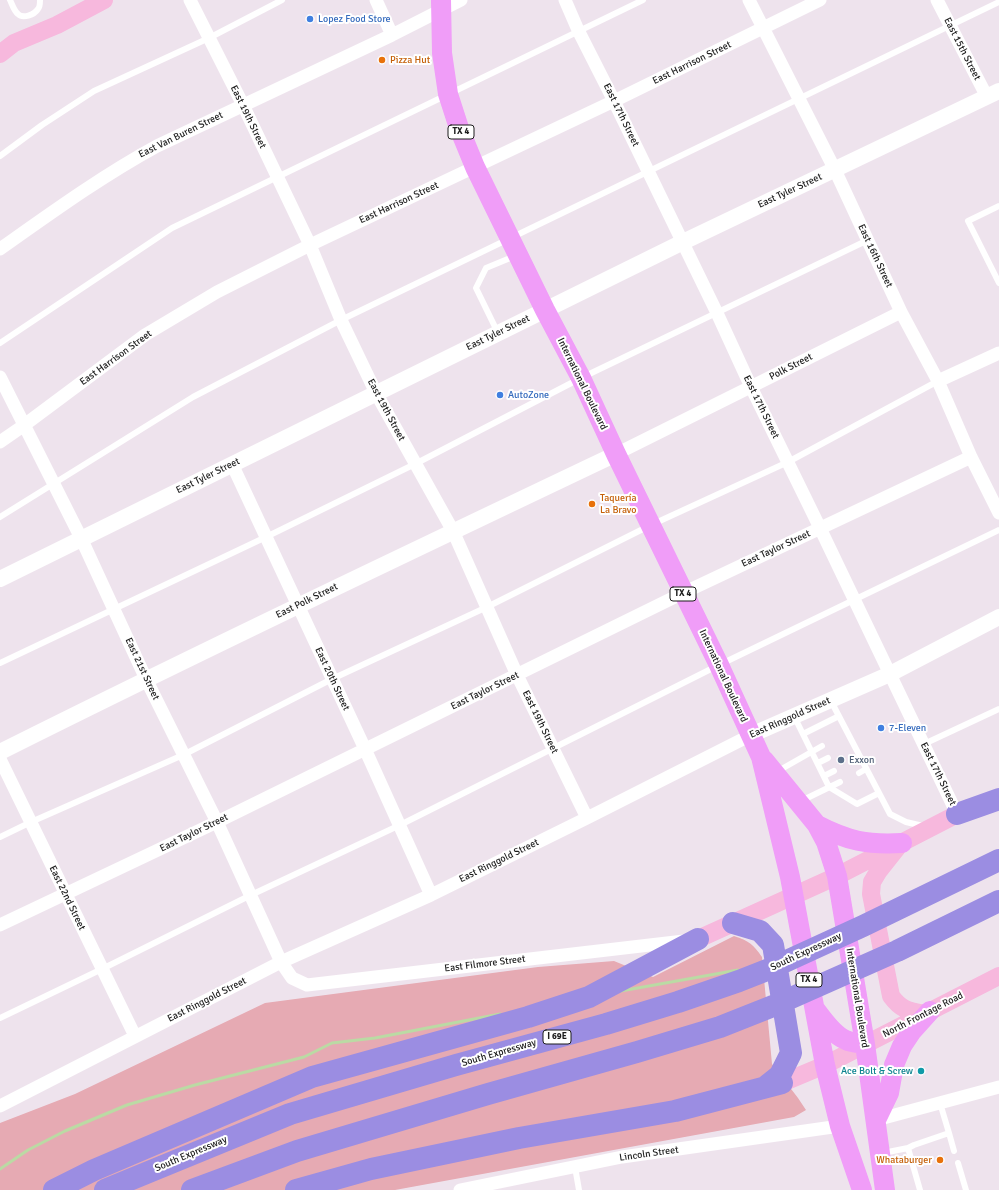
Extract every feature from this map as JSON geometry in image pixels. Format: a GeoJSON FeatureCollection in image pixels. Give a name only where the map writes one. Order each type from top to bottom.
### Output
{"type":"FeatureCollection","features":[{"type":"Feature","properties":{"kind":"highway"},"geometry":{"type":"LineString","coordinates":[[957,814],[999,799]]}},
{"type":"Feature","properties":{"kind":"highway","name":"South Expressway"},"geometry":{"type":"LineString","coordinates":[[105,1190],[290,1114],[456,1065],[606,1024],[678,1002],[739,981],[767,970],[862,926],[999,860]]}},
{"type":"Feature","properties":{"kind":"highway"},"geometry":{"type":"LineString","coordinates":[[192,1190],[305,1149],[720,1027],[773,1006],[897,951],[999,901]]}},
{"type":"Feature","properties":{"kind":"highway"},"geometry":{"type":"LineString","coordinates":[[296,1190],[371,1169],[519,1138],[675,1111],[776,1082],[791,1054],[773,945],[760,931],[733,923]]}},
{"type":"Feature","properties":{"kind":"highway"},"geometry":{"type":"LineString","coordinates":[[54,1190],[94,1170],[312,1077],[528,1017],[589,997],[698,939]]}},
{"type":"Feature","properties":{"kind":"main road"},"geometry":{"type":"LineString","coordinates":[[0,54],[14,43],[57,25],[104,0]]}},
{"type":"Feature","properties":{"kind":"main road","name":"International Boulevard"},"geometry":{"type":"LineString","coordinates":[[441,5],[442,53],[448,94],[459,128],[475,167],[545,310],[581,378],[761,757],[783,844],[825,1065],[840,1126],[862,1190]]}},
{"type":"Feature","properties":{"kind":"main road","name":"International Boulevard"},"geometry":{"type":"LineString","coordinates":[[761,757],[817,825],[826,842],[838,876],[865,1044],[885,1190]]}},
{"type":"Feature","properties":{"kind":"main road"},"geometry":{"type":"LineString","coordinates":[[698,939],[838,876],[999,793]]}},
{"type":"Feature","properties":{"kind":"main road"},"geometry":{"type":"LineString","coordinates":[[817,825],[836,835],[860,841],[879,844],[902,843]]}},
{"type":"Feature","properties":{"kind":"main road"},"geometry":{"type":"LineString","coordinates":[[902,843],[878,872],[872,882],[871,894],[891,996],[898,1005],[908,1010],[927,1012]]}},
{"type":"Feature","properties":{"kind":"main road","name":"North Frontage Road"},"geometry":{"type":"LineString","coordinates":[[776,1082],[825,1065],[999,976]]}},
{"type":"Feature","properties":{"kind":"main road"},"geometry":{"type":"LineString","coordinates":[[814,1008],[837,1034],[846,1040],[865,1044]]}},
{"type":"Feature","properties":{"kind":"main road"},"geometry":{"type":"LineString","coordinates":[[876,1120],[889,1093],[894,1065],[902,1046],[927,1012]]}},
{"type":"Feature","properties":{"kind":"street","name":"East 19th Street"},"geometry":{"type":"LineString","coordinates":[[190,0],[208,38],[243,104],[277,178],[310,244],[340,320],[376,394],[453,532],[517,675],[587,818]]}},
{"type":"Feature","properties":{"kind":"street"},"geometry":{"type":"LineString","coordinates":[[376,0],[392,35]]}},
{"type":"Feature","properties":{"kind":"street","name":"East Van Buren Street"},"geometry":{"type":"LineString","coordinates":[[0,249],[124,164],[157,146],[243,104],[392,35],[441,5],[461,0]]}},
{"type":"Feature","properties":{"kind":"street","name":"East 17th Street"},"geometry":{"type":"LineString","coordinates":[[564,0],[717,313],[751,387],[957,814]]}},
{"type":"Feature","properties":{"kind":"street","name":"East 16th Street"},"geometry":{"type":"LineString","coordinates":[[749,0],[835,170],[901,312],[938,381],[970,457],[999,513]]}},
{"type":"Feature","properties":{"kind":"street","name":"East Harrison Street"},"geometry":{"type":"LineString","coordinates":[[0,442],[145,335],[217,292],[310,244],[614,101],[820,0]]}},
{"type":"Feature","properties":{"kind":"street","name":"East 15th Street"},"geometry":{"type":"LineString","coordinates":[[938,0],[950,26],[993,94]]}},
{"type":"Feature","properties":{"kind":"street","name":"East Tyler Street"},"geometry":{"type":"LineString","coordinates":[[0,579],[682,242],[993,94]]}},
{"type":"Feature","properties":{"kind":"street","name":"Polk Street"},"geometry":{"type":"LineString","coordinates":[[616,454],[901,312]]}},
{"type":"Feature","properties":{"kind":"street"},"geometry":{"type":"LineString","coordinates":[[938,381],[999,353]]}},
{"type":"Feature","properties":{"kind":"street","name":"East 21st Street"},"geometry":{"type":"LineString","coordinates":[[0,377],[23,426],[81,538],[146,679],[217,822],[282,962]]}},
{"type":"Feature","properties":{"kind":"street","name":"East Polk Street"},"geometry":{"type":"LineString","coordinates":[[0,752],[146,679],[616,454]]}},
{"type":"Feature","properties":{"kind":"street","name":"East Taylor Street"},"geometry":{"type":"LineString","coordinates":[[0,925],[217,822],[683,593],[970,457]]}},
{"type":"Feature","properties":{"kind":"street","name":"East 20th Street"},"geometry":{"type":"LineString","coordinates":[[232,464],[365,749],[431,895]]}},
{"type":"Feature","properties":{"kind":"street","name":"East Ringgold Street"},"geometry":{"type":"LineString","coordinates":[[0,1106],[282,962],[431,895],[750,735],[890,674],[999,617]]}},
{"type":"Feature","properties":{"kind":"street","name":"East 22nd Street"},"geometry":{"type":"LineString","coordinates":[[0,759],[135,1036]]}},
{"type":"Feature","properties":{"kind":"street","name":"East Filmore Street"},"geometry":{"type":"LineString","coordinates":[[282,962],[292,978],[307,985],[698,939]]}},
{"type":"Feature","properties":{"kind":"street"},"geometry":{"type":"LineString","coordinates":[[876,1120],[999,1087]]}},
{"type":"Feature","properties":{"kind":"street","name":"Lincoln Street"},"geometry":{"type":"LineString","coordinates":[[460,1190],[630,1156],[840,1126]]}},
{"type":"Feature","properties":{"kind":"lane"},"geometry":{"type":"LineString","coordinates":[[10,0],[18,15],[22,16],[33,14],[38,10],[40,0]]}},
{"type":"Feature","properties":{"kind":"lane"},"geometry":{"type":"LineString","coordinates":[[0,156],[42,125],[94,91],[208,38],[282,0]]}},
{"type":"Feature","properties":{"kind":"lane"},"geometry":{"type":"LineString","coordinates":[[0,343],[172,228],[578,30],[643,0]]}},
{"type":"Feature","properties":{"kind":"lane"},"geometry":{"type":"LineString","coordinates":[[0,517],[193,397],[340,320],[514,246],[648,172],[999,2]]}},
{"type":"Feature","properties":{"kind":"lane"},"geometry":{"type":"LineString","coordinates":[[999,206],[968,221],[999,283]]}},
{"type":"Feature","properties":{"kind":"lane"},"geometry":{"type":"LineString","coordinates":[[0,663],[266,537],[415,464],[581,378],[868,240]]}},
{"type":"Feature","properties":{"kind":"lane"},"geometry":{"type":"LineString","coordinates":[[498,333],[476,288],[486,268],[514,246]]}},
{"type":"Feature","properties":{"kind":"lane"},"geometry":{"type":"LineString","coordinates":[[0,837],[30,822],[183,755],[332,679],[487,608],[651,525],[788,462],[938,381]]}},
{"type":"Feature","properties":{"kind":"lane"},"geometry":{"type":"LineString","coordinates":[[0,1018],[251,895],[400,825],[718,665],[999,530]]}},
{"type":"Feature","properties":{"kind":"lane"},"geometry":{"type":"LineString","coordinates":[[830,700],[890,814],[906,822],[930,828]]}},
{"type":"Feature","properties":{"kind":"lane"},"geometry":{"type":"LineString","coordinates":[[924,744],[999,709]]}},
{"type":"Feature","properties":{"kind":"lane"},"geometry":{"type":"LineString","coordinates":[[794,716],[829,787],[857,804],[879,793]]}},
{"type":"Feature","properties":{"kind":"lane"},"geometry":{"type":"LineString","coordinates":[[803,734],[839,716]]}},
{"type":"Feature","properties":{"kind":"lane"},"geometry":{"type":"LineString","coordinates":[[841,736],[847,732]]}},
{"type":"Feature","properties":{"kind":"lane"},"geometry":{"type":"LineString","coordinates":[[774,773],[822,746]]}},
{"type":"Feature","properties":{"kind":"lane"},"geometry":{"type":"LineString","coordinates":[[847,749],[854,746]]}},
{"type":"Feature","properties":{"kind":"lane"},"geometry":{"type":"LineString","coordinates":[[818,763],[828,758]]}},
{"type":"Feature","properties":{"kind":"lane"},"geometry":{"type":"LineString","coordinates":[[853,762],[861,758]]}},
{"type":"Feature","properties":{"kind":"lane"},"geometry":{"type":"LineString","coordinates":[[859,773],[866,769]]}},
{"type":"Feature","properties":{"kind":"lane"},"geometry":{"type":"LineString","coordinates":[[824,776],[834,771]]}},
{"type":"Feature","properties":{"kind":"lane"},"geometry":{"type":"LineString","coordinates":[[799,802],[840,782]]}},
{"type":"Feature","properties":{"kind":"lane"},"geometry":{"type":"LineString","coordinates":[[940,1103],[954,1151]]}},
{"type":"Feature","properties":{"kind":"lane"},"geometry":{"type":"LineString","coordinates":[[880,1154],[908,1148],[914,1144],[949,1133]]}},
{"type":"Feature","properties":{"kind":"lane"},"geometry":{"type":"LineString","coordinates":[[908,1148],[920,1190]]}},
{"type":"Feature","properties":{"kind":"lane"},"geometry":{"type":"LineString","coordinates":[[958,1163],[966,1190]]}},
{"type":"Feature","properties":{"kind":"lane"},"geometry":{"type":"LineString","coordinates":[[575,1167],[579,1190]]}},
{"type":"Feature","properties":{"kind":"shaded area"},"geometry":{"type":"Polygon","coordinates":[[[734,936],[750,944],[762,957],[772,1064],[806,1110],[794,1117],[395,1190],[0,1190],[0,1123],[75,1094],[265,1003],[538,967],[614,961],[653,977],[734,936]]]}},
{"type":"Feature","properties":{"kind":"waterway"},"geometry":{"type":"LineString","coordinates":[[621,991],[738,970]]}},
{"type":"Feature","properties":{"kind":"waterway"},"geometry":{"type":"LineString","coordinates":[[0,1169],[28,1150],[65,1131],[127,1105],[195,1085],[304,1057],[332,1043],[375,1038],[500,1014]]}},
{"type":"Feature","properties":{"kind":"place","name":"Lopez Food Store"},"geometry":{"type":"Point","coordinates":[310,19]}},
{"type":"Feature","properties":{"kind":"place","name":"Pizza Hut"},"geometry":{"type":"Point","coordinates":[382,60]}},
{"type":"Feature","properties":{"kind":"place","name":"AutoZone"},"geometry":{"type":"Point","coordinates":[500,395]}},
{"type":"Feature","properties":{"kind":"place","name":"Taquería La Bravo"},"geometry":{"type":"Point","coordinates":[592,504]}},
{"type":"Feature","properties":{"kind":"place","name":"7-Eleven"},"geometry":{"type":"Point","coordinates":[881,728]}},
{"type":"Feature","properties":{"kind":"place","name":"Exxon"},"geometry":{"type":"Point","coordinates":[841,760]}},
{"type":"Feature","properties":{"kind":"place","name":"Ace Bolt & Screw"},"geometry":{"type":"Point","coordinates":[921,1071]}},
{"type":"Feature","properties":{"kind":"place","name":"Whataburger"},"geometry":{"type":"Point","coordinates":[940,1160]}}]}
